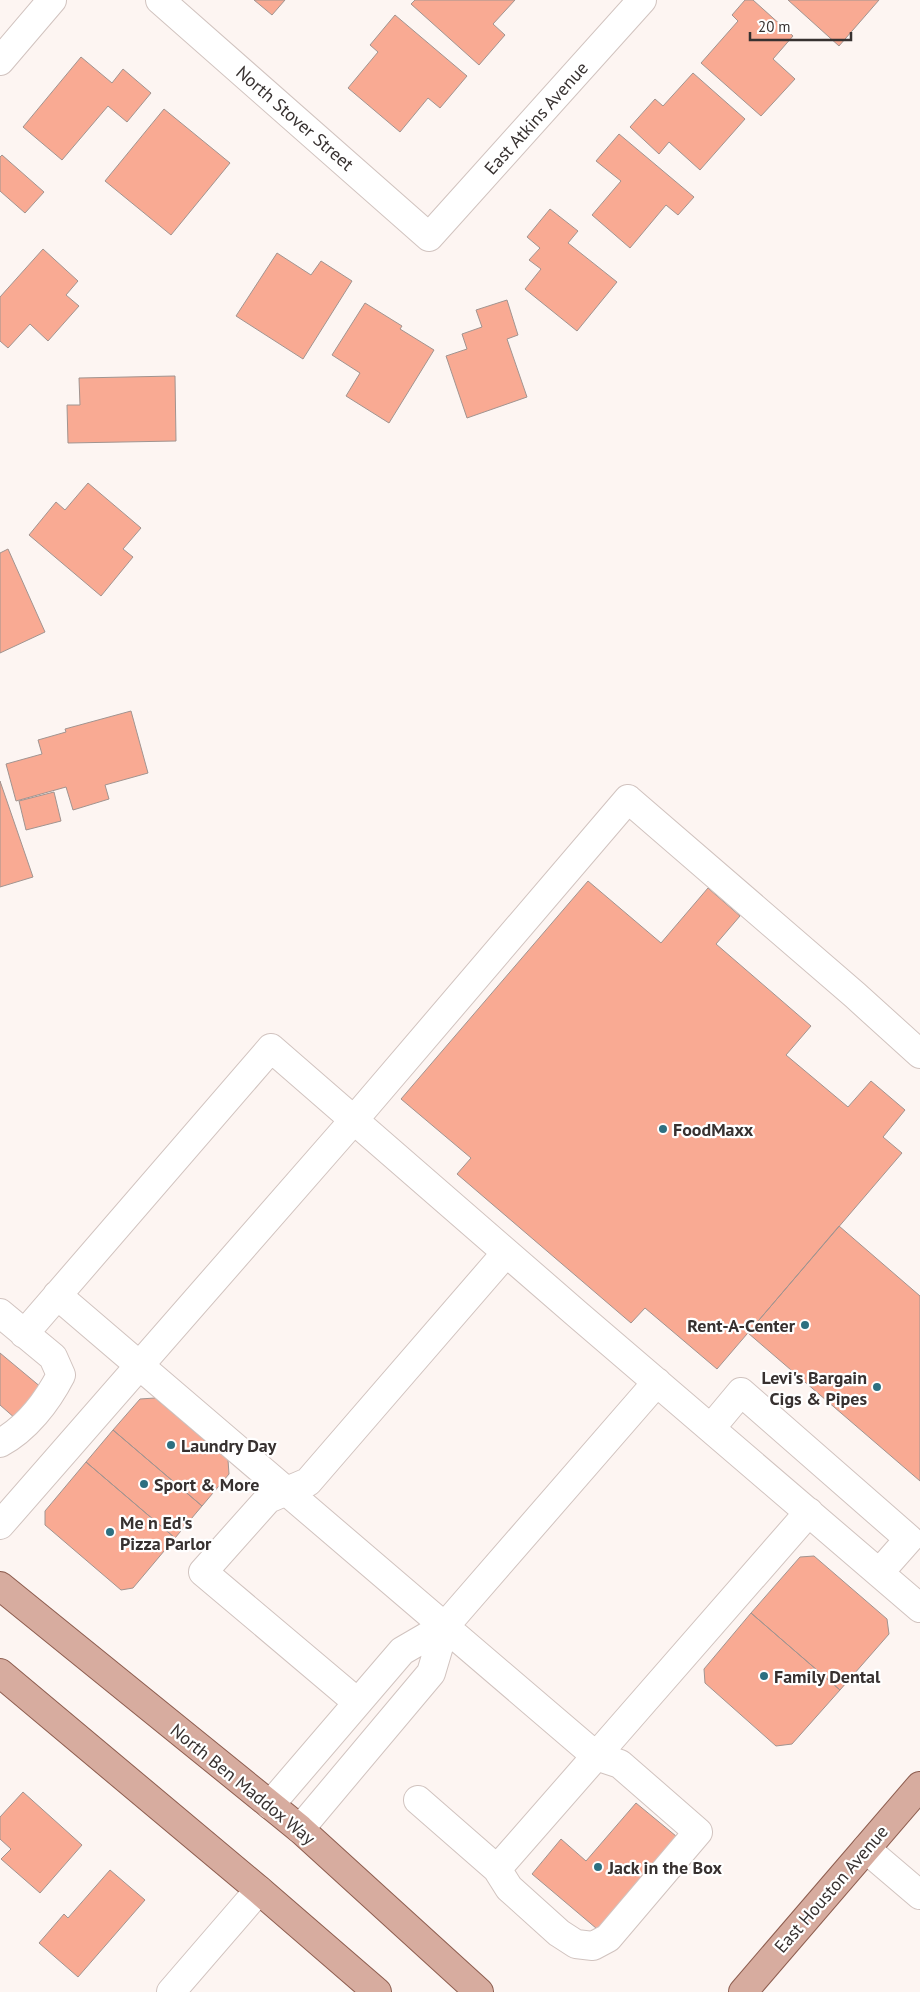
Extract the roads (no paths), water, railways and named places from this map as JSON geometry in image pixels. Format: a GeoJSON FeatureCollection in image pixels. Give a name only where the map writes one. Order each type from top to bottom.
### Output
{"type":"FeatureCollection","features":[{"type":"Feature","properties":{"kind":"main road","name":"North Ben Maddox Way"},"geometry":{"type":"LineString","coordinates":[[0,1586],[300,1829],[479,1992]]}},
{"type":"Feature","properties":{"kind":"main road"},"geometry":{"type":"LineString","coordinates":[[0,1673],[259,1890],[377,1992]]}},
{"type":"Feature","properties":{"kind":"main road","name":"East Houston Avenue"},"geometry":{"type":"LineString","coordinates":[[743,1992],[920,1786]]}},
{"type":"Feature","properties":{"kind":"street"},"geometry":{"type":"LineString","coordinates":[[0,60],[52,0]]}},
{"type":"Feature","properties":{"kind":"street","name":"North Stover Street"},"geometry":{"type":"LineString","coordinates":[[160,0],[429,237]]}},
{"type":"Feature","properties":{"kind":"street","name":"East Atkins Avenue"},"geometry":{"type":"LineString","coordinates":[[429,237],[642,0]]}},
{"type":"Feature","properties":{"kind":"street"},"geometry":{"type":"LineString","coordinates":[[0,1526],[353,1121],[628,799],[855,995],[920,1054]]}},
{"type":"Feature","properties":{"kind":"street"},"geometry":{"type":"LineString","coordinates":[[24,1334],[271,1048],[353,1121],[920,1608]]}},
{"type":"Feature","properties":{"kind":"street"},"geometry":{"type":"LineString","coordinates":[[357,1702],[203,1572],[268,1499],[308,1482],[506,1253]]}},
{"type":"Feature","properties":{"kind":"street"},"geometry":{"type":"LineString","coordinates":[[57,1295],[596,1756],[620,1764],[698,1832],[608,1938],[593,1946],[576,1944],[559,1933],[509,1888],[497,1869],[418,1800]]}},
{"type":"Feature","properties":{"kind":"street"},"geometry":{"type":"LineString","coordinates":[[0,1313],[53,1358],[61,1375],[52,1392],[17,1433],[0,1443]]}},
{"type":"Feature","properties":{"kind":"street"},"geometry":{"type":"LineString","coordinates":[[270,1804],[402,1651],[445,1626],[657,1382]]}},
{"type":"Feature","properties":{"kind":"street"},"geometry":{"type":"LineString","coordinates":[[711,1428],[741,1392],[909,1539],[879,1573]]}},
{"type":"Feature","properties":{"kind":"street"},"geometry":{"type":"LineString","coordinates":[[497,1869],[809,1512]]}},
{"type":"Feature","properties":{"kind":"street"},"geometry":{"type":"LineString","coordinates":[[300,1829],[431,1673],[445,1626]]}},
{"type":"Feature","properties":{"kind":"street"},"geometry":{"type":"LineString","coordinates":[[866,1849],[920,1895]]}},
{"type":"Feature","properties":{"kind":"street"},"geometry":{"type":"LineString","coordinates":[[171,1992],[259,1890]]}},
{"type":"Feature","properties":{"kind":"place","name":"FoodMaxx"},"geometry":{"type":"Point","coordinates":[663,1129]}},
{"type":"Feature","properties":{"kind":"place","name":"Rent-A-Center"},"geometry":{"type":"Point","coordinates":[805,1325]}},
{"type":"Feature","properties":{"kind":"place","name":"Levi's Bargain Cigs & Pipes"},"geometry":{"type":"Point","coordinates":[877,1387]}},
{"type":"Feature","properties":{"kind":"place","name":"Laundry Day"},"geometry":{"type":"Point","coordinates":[171,1445]}},
{"type":"Feature","properties":{"kind":"place","name":"Sport & More"},"geometry":{"type":"Point","coordinates":[144,1484]}},
{"type":"Feature","properties":{"kind":"place","name":"Me n Ed's Pizza Parlor"},"geometry":{"type":"Point","coordinates":[110,1532]}},
{"type":"Feature","properties":{"kind":"place","name":"Family Dental"},"geometry":{"type":"Point","coordinates":[764,1676]}},
{"type":"Feature","properties":{"kind":"place","name":"Jack in the Box"},"geometry":{"type":"Point","coordinates":[598,1867]}}]}
